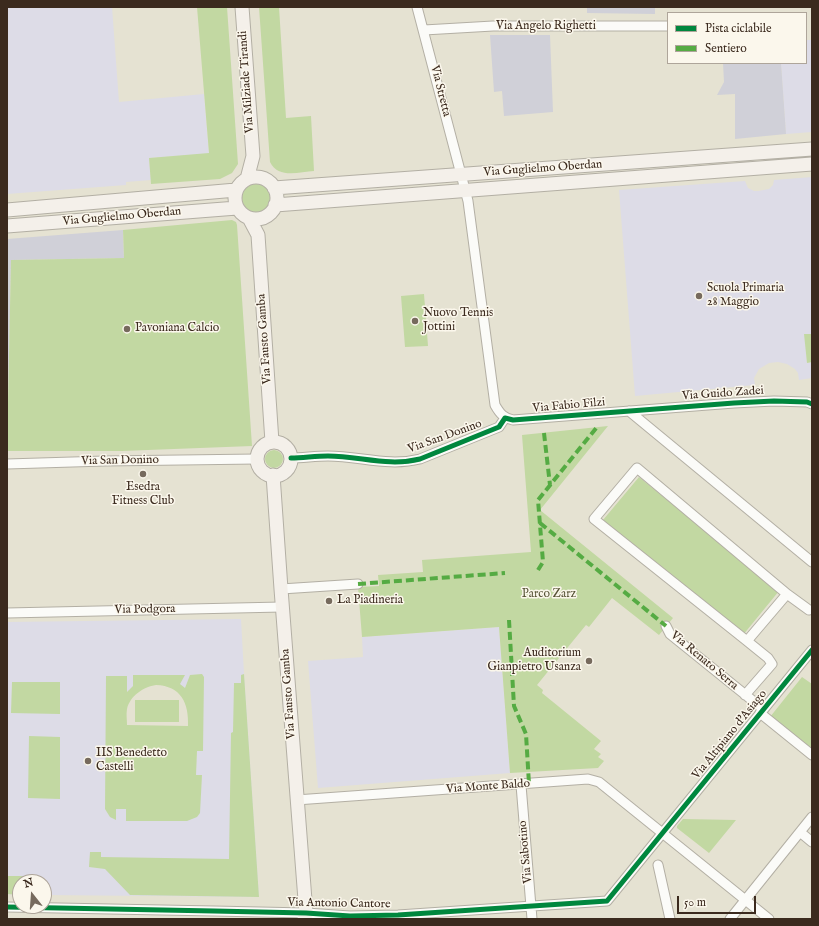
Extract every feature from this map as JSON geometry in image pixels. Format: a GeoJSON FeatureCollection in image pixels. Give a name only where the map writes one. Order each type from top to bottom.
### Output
{"type":"FeatureCollection","features":[{"type":"Feature","properties":{"kind":"main road","name":"Via Milziade Tirandi"},"geometry":{"type":"LineString","coordinates":[[242,7],[253,156],[262,178]]}},
{"type":"Feature","properties":{"kind":"main road","name":"Via Guglielmo Oberdan"},"geometry":{"type":"LineString","coordinates":[[274,188],[812,149]]}},
{"type":"Feature","properties":{"kind":"main road","name":"Via Milziade Tirandi"},"geometry":{"type":"LineString","coordinates":[[247,179],[253,156]]}},
{"type":"Feature","properties":{"kind":"main road","name":"Via Guglielmo Oberdan"},"geometry":{"type":"LineString","coordinates":[[275,205],[812,164]]}},
{"type":"Feature","properties":{"kind":"main road"},"geometry":{"type":"LineString","coordinates":[[262,178],[274,188],[276,194],[275,205],[271,212],[265,217],[257,219],[249,218],[242,214],[237,208],[235,199],[236,190],[240,184],[247,179],[262,178]]}},
{"type":"Feature","properties":{"kind":"main road","name":"Via Guglielmo Oberdan"},"geometry":{"type":"LineString","coordinates":[[7,210],[236,190]]}},
{"type":"Feature","properties":{"kind":"main road","name":"Via Guglielmo Oberdan"},"geometry":{"type":"LineString","coordinates":[[7,226],[237,208]]}},
{"type":"Feature","properties":{"kind":"main road","name":"Via Fausto Gamba"},"geometry":{"type":"LineString","coordinates":[[258,235],[265,217]]}},
{"type":"Feature","properties":{"kind":"main road","name":"Via Fausto Gamba"},"geometry":{"type":"LineString","coordinates":[[249,218],[258,235],[272,442]]}},
{"type":"Feature","properties":{"kind":"main road"},"geometry":{"type":"LineString","coordinates":[[272,442],[285,446],[289,451],[291,458],[290,463],[284,472],[274,475],[267,474],[262,471],[258,466],[257,459],[263,446],[272,442]]}},
{"type":"Feature","properties":{"kind":"main road","name":"Via Fausto Gamba"},"geometry":{"type":"LineString","coordinates":[[274,475],[282,607],[306,917]]}},
{"type":"Feature","properties":{"kind":"street","name":"Via Stretta"},"geometry":{"type":"LineString","coordinates":[[418,7],[461,175]]}},
{"type":"Feature","properties":{"kind":"street","name":"Via Angelo Righetti"},"geometry":{"type":"LineString","coordinates":[[424,30],[493,26],[667,26]]}},
{"type":"Feature","properties":{"kind":"street"},"geometry":{"type":"LineString","coordinates":[[461,175],[470,213],[495,406],[499,413],[505,418]]}},
{"type":"Feature","properties":{"kind":"street","name":"Via Guido Zadei"},"geometry":{"type":"LineString","coordinates":[[632,411],[768,401],[808,402],[812,404]]}},
{"type":"Feature","properties":{"kind":"street"},"geometry":{"type":"LineString","coordinates":[[632,411],[812,562]]}},
{"type":"Feature","properties":{"kind":"street","name":"Via Fabio Filzi"},"geometry":{"type":"LineString","coordinates":[[505,418],[513,420],[632,411]]}},
{"type":"Feature","properties":{"kind":"street","name":"Via San Donino"},"geometry":{"type":"LineString","coordinates":[[291,458],[328,456],[397,463],[409,462],[499,427],[505,418]]}},
{"type":"Feature","properties":{"kind":"street","name":"Via San Donino"},"geometry":{"type":"LineString","coordinates":[[7,464],[257,459]]}},
{"type":"Feature","properties":{"kind":"street"},"geometry":{"type":"LineString","coordinates":[[745,695],[772,664],[768,658],[594,519],[637,468],[787,594],[809,610]]}},
{"type":"Feature","properties":{"kind":"street"},"geometry":{"type":"LineString","coordinates":[[281,589],[358,584]]}},
{"type":"Feature","properties":{"kind":"street"},"geometry":{"type":"LineString","coordinates":[[747,641],[787,594]]}},
{"type":"Feature","properties":{"kind":"street","name":"Via Podgora"},"geometry":{"type":"LineString","coordinates":[[7,613],[282,607]]}},
{"type":"Feature","properties":{"kind":"street","name":"Via Renato Serra"},"geometry":{"type":"LineString","coordinates":[[666,626],[670,634],[745,695],[812,755]]}},
{"type":"Feature","properties":{"kind":"street","name":"Via Altipiano d'Asiago"},"geometry":{"type":"LineString","coordinates":[[662,832],[812,650]]}},
{"type":"Feature","properties":{"kind":"street","name":"Via Monte Baldo"},"geometry":{"type":"LineString","coordinates":[[296,800],[588,779],[599,782],[769,919]]}},
{"type":"Feature","properties":{"kind":"street","name":"Via Sabotino"},"geometry":{"type":"LineString","coordinates":[[521,785],[532,919]]}},
{"type":"Feature","properties":{"kind":"street"},"geometry":{"type":"LineString","coordinates":[[730,919],[812,817]]}},
{"type":"Feature","properties":{"kind":"street","name":"Via Antonio Cantore"},"geometry":{"type":"LineString","coordinates":[[7,908],[214,915],[398,917],[607,901],[662,832]]}},
{"type":"Feature","properties":{"kind":"street"},"geometry":{"type":"LineString","coordinates":[[800,832],[812,842]]}},
{"type":"Feature","properties":{"kind":"street"},"geometry":{"type":"LineString","coordinates":[[658,865],[670,919]]}},
{"type":"Feature","properties":{"kind":"shaded area"},"geometry":{"type":"Polygon","coordinates":[[[7,7],[112,7],[119,102],[204,94],[209,154],[149,158],[151,180],[126,182],[126,185],[7,194],[7,7]]]}},
{"type":"Feature","properties":{"kind":"shaded area"},"geometry":{"type":"Polygon","coordinates":[[[587,7],[655,7],[655,14],[587,13],[587,7]]]}},
{"type":"Feature","properties":{"kind":"shaded area"},"geometry":{"type":"Polygon","coordinates":[[[490,35],[550,35],[553,112],[504,116],[502,91],[494,92],[490,35]]]}},
{"type":"Feature","properties":{"kind":"shaded area"},"geometry":{"type":"Polygon","coordinates":[[[807,40],[812,40],[812,132],[786,134],[781,64],[807,64],[807,40]]]}},
{"type":"Feature","properties":{"kind":"shaded area"},"geometry":{"type":"Polygon","coordinates":[[[723,64],[781,64],[786,134],[735,139],[735,94],[717,95],[724,82],[723,64]]]}},
{"type":"Feature","properties":{"kind":"shaded area","name":"Scuola Primaria 28 Maggio"},"geometry":{"type":"Polygon","coordinates":[[[812,177],[812,334],[805,334],[807,363],[812,362],[812,378],[799,380],[798,373],[795,369],[787,364],[778,362],[769,363],[759,369],[754,378],[755,385],[635,396],[619,190],[745,181],[748,188],[758,191],[769,189],[773,185],[774,180],[812,177]]]}},
{"type":"Feature","properties":{"kind":"shaded area"},"geometry":{"type":"Polygon","coordinates":[[[123,230],[124,258],[11,260],[7,451],[7,239],[123,230]]]}},
{"type":"Feature","properties":{"kind":"shaded area","name":"IIS Benedetto Castelli"},"geometry":{"type":"Polygon","coordinates":[[[241,619],[259,897],[52,895],[52,874],[12,874],[12,894],[7,894],[7,622],[241,619]],[[117,679],[130,797],[196,777],[197,679],[192,698],[182,686],[137,684],[127,692],[117,679]]]}},
{"type":"Feature","properties":{"kind":"shaded area"},"geometry":{"type":"Polygon","coordinates":[[[499,627],[510,773],[318,788],[308,661],[363,657],[362,637],[499,627]]]}},
{"type":"Feature","properties":{"kind":"green space"},"geometry":{"type":"Polygon","coordinates":[[[197,7],[227,7],[238,164],[232,173],[220,179],[151,184],[149,158],[209,153],[197,7]]]}},
{"type":"Feature","properties":{"kind":"green space"},"geometry":{"type":"Polygon","coordinates":[[[259,7],[279,7],[286,118],[311,116],[314,171],[283,173],[278,171],[270,162],[259,7]]]}},
{"type":"Feature","properties":{"kind":"green space"},"geometry":{"type":"Polygon","coordinates":[[[256,184],[266,188],[270,198],[266,208],[256,212],[246,208],[242,198],[246,188],[256,184]]]}},
{"type":"Feature","properties":{"kind":"green space","name":"Pavoniana Calcio"},"geometry":{"type":"Polygon","coordinates":[[[232,220],[236,222],[237,225],[252,446],[122,451],[7,451],[11,260],[124,258],[123,230],[232,220]]]}},
{"type":"Feature","properties":{"kind":"green space","name":"Nuovo Tennis Jottini"},"geometry":{"type":"Polygon","coordinates":[[[424,294],[428,346],[405,347],[401,296],[424,294]]]}},
{"type":"Feature","properties":{"kind":"green space"},"geometry":{"type":"Polygon","coordinates":[[[804,334],[812,334],[812,362],[807,363],[804,334]]]}},
{"type":"Feature","properties":{"kind":"green space","name":"Parco Zarz"},"geometry":{"type":"Polygon","coordinates":[[[608,426],[540,510],[673,618],[659,635],[612,598],[589,627],[586,625],[537,685],[543,690],[542,693],[601,741],[594,749],[601,754],[598,757],[604,761],[598,768],[510,773],[499,627],[362,637],[358,587],[379,586],[378,575],[423,572],[422,560],[531,552],[522,435],[608,426]]]}},
{"type":"Feature","properties":{"kind":"green space"},"geometry":{"type":"Polygon","coordinates":[[[274,450],[280,453],[283,459],[280,465],[274,468],[268,465],[265,459],[268,453],[274,450]]]}},
{"type":"Feature","properties":{"kind":"green space"},"geometry":{"type":"Polygon","coordinates":[[[639,477],[779,591],[743,635],[603,520],[639,477]]]}},
{"type":"Feature","properties":{"kind":"green space"},"geometry":{"type":"Polygon","coordinates":[[[202,674],[204,677],[203,751],[197,751],[196,775],[202,775],[200,813],[197,817],[187,821],[126,821],[126,809],[116,809],[116,820],[110,817],[105,809],[106,676],[127,676],[127,692],[133,686],[133,675],[185,675],[180,684],[185,688],[190,675],[202,674]],[[151,686],[134,696],[127,709],[127,725],[188,726],[187,710],[182,697],[177,692],[165,686],[151,686]]]}},
{"type":"Feature","properties":{"kind":"green space"},"geometry":{"type":"Polygon","coordinates":[[[244,674],[259,897],[130,895],[105,869],[89,867],[90,852],[101,852],[101,857],[229,859],[231,733],[233,732],[234,683],[241,683],[241,675],[244,674]]]}},
{"type":"Feature","properties":{"kind":"green space"},"geometry":{"type":"Polygon","coordinates":[[[802,677],[812,684],[812,751],[770,717],[802,677]]]}},
{"type":"Feature","properties":{"kind":"green space"},"geometry":{"type":"Polygon","coordinates":[[[12,682],[60,682],[60,714],[11,713],[12,682]]]}},
{"type":"Feature","properties":{"kind":"green space"},"geometry":{"type":"Polygon","coordinates":[[[135,700],[179,700],[179,722],[135,722],[135,700]]]}},
{"type":"Feature","properties":{"kind":"green space"},"geometry":{"type":"Polygon","coordinates":[[[29,736],[60,737],[60,799],[28,798],[29,736]]]}},
{"type":"Feature","properties":{"kind":"green space"},"geometry":{"type":"Polygon","coordinates":[[[683,819],[736,820],[709,853],[677,828],[683,819]]]}},
{"type":"Feature","properties":{"kind":"green space"},"geometry":{"type":"Polygon","coordinates":[[[7,876],[12,876],[12,894],[7,894],[7,876]]]}},
{"type":"Feature","properties":{"kind":"marked path"},"geometry":{"type":"LineString","coordinates":[[538,570],[543,562],[538,500],[597,427]]}},
{"type":"Feature","properties":{"kind":"marked path"},"geometry":{"type":"LineString","coordinates":[[544,433],[550,485]]}},
{"type":"Feature","properties":{"kind":"marked path"},"geometry":{"type":"LineString","coordinates":[[540,523],[666,626]]}},
{"type":"Feature","properties":{"kind":"marked path"},"geometry":{"type":"LineString","coordinates":[[358,584],[505,573]]}},
{"type":"Feature","properties":{"kind":"marked path"},"geometry":{"type":"LineString","coordinates":[[509,620],[514,706],[526,734],[529,784]]}},
{"type":"Feature","properties":{"kind":"cycle path"},"geometry":{"type":"LineString","coordinates":[[291,458],[340,456],[385,462],[420,459],[499,427],[505,418],[513,420],[774,401],[807,402],[812,404]]}},
{"type":"Feature","properties":{"kind":"cycle path"},"geometry":{"type":"LineString","coordinates":[[7,907],[306,913],[350,916],[398,915],[607,901],[812,650]]}},
{"type":"Feature","properties":{"kind":"place","name":"Scuola Primaria 28 Maggio"},"geometry":{"type":"Point","coordinates":[699,296]}},
{"type":"Feature","properties":{"kind":"place","name":"Nuovo Tennis Jottini"},"geometry":{"type":"Point","coordinates":[415,321]}},
{"type":"Feature","properties":{"kind":"place","name":"Pavoniana Calcio"},"geometry":{"type":"Point","coordinates":[127,329]}},
{"type":"Feature","properties":{"kind":"place","name":"Esedra Fitness Club"},"geometry":{"type":"Point","coordinates":[143,474]}},
{"type":"Feature","properties":{"kind":"place","name":"La Piadineria"},"geometry":{"type":"Point","coordinates":[329,601]}},
{"type":"Feature","properties":{"kind":"place","name":"Auditorium Gianpietro Usanza"},"geometry":{"type":"Point","coordinates":[589,661]}},
{"type":"Feature","properties":{"kind":"place","name":"IIS Benedetto Castelli"},"geometry":{"type":"Point","coordinates":[88,761]}}]}
